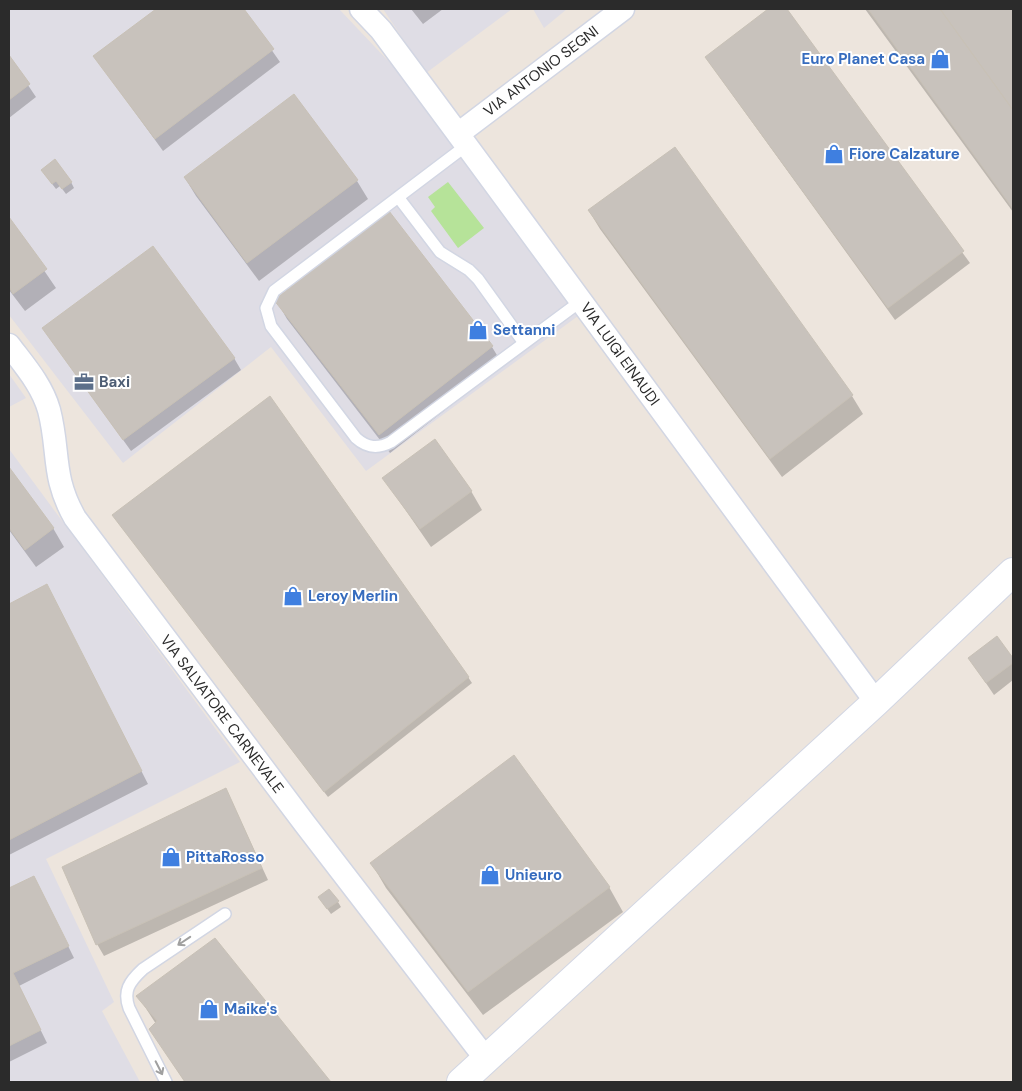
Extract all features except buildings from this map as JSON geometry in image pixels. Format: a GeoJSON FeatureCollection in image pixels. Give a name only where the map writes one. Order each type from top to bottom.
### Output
{"type":"FeatureCollection","features":[{"type":"Feature","properties":{"kind":"street","name":"VIA LUIGI EINAUDI"},"geometry":{"type":"LineString","coordinates":[[361,9],[385,36],[463,139],[876,702]]}},
{"type":"Feature","properties":{"kind":"street","name":"VIA ANTONIO SEGNI"},"geometry":{"type":"LineString","coordinates":[[463,139],[623,9]]}},
{"type":"Feature","properties":{"kind":"street","name":"VIA SALVATORE CARNEVALE"},"geometry":{"type":"LineString","coordinates":[[9,345],[34,378],[45,399],[52,425],[58,481],[64,498],[75,518],[313,835],[486,1059]]}},
{"type":"Feature","properties":{"kind":"street"},"geometry":{"type":"LineString","coordinates":[[461,1082],[876,702],[1013,572]]}},
{"type":"Feature","properties":{"kind":"lane"},"geometry":{"type":"LineString","coordinates":[[463,139],[398,197],[274,291],[266,308],[271,326],[356,438],[371,447],[391,442],[581,301]]}},
{"type":"Feature","properties":{"kind":"lane"},"geometry":{"type":"LineString","coordinates":[[398,197],[440,252],[473,274],[524,343]]}},
{"type":"Feature","properties":{"kind":"lane"},"geometry":{"type":"LineString","coordinates":[[166,1082],[129,1008],[126,998],[127,988],[132,979],[143,970],[225,914]]}},
{"type":"Feature","properties":{"kind":"shaded area"},"geometry":{"type":"Polygon","coordinates":[[[9,9],[339,9],[393,66],[578,316],[366,471],[271,347],[123,463],[9,315],[9,9]]]}},
{"type":"Feature","properties":{"kind":"shaded area"},"geometry":{"type":"Polygon","coordinates":[[[383,9],[512,9],[426,73],[383,9]]]}},
{"type":"Feature","properties":{"kind":"shaded area"},"geometry":{"type":"Polygon","coordinates":[[[533,9],[567,9],[544,28],[533,9]]]}},
{"type":"Feature","properties":{"kind":"shaded area"},"geometry":{"type":"Polygon","coordinates":[[[9,374],[26,398],[9,407],[9,374]]]}},
{"type":"Feature","properties":{"kind":"shaded area"},"geometry":{"type":"Polygon","coordinates":[[[9,449],[240,762],[46,859],[114,1002],[102,1011],[140,1082],[9,1082],[9,449]]]}},
{"type":"Feature","properties":{"kind":"green space"},"geometry":{"type":"Polygon","coordinates":[[[448,182],[484,228],[458,248],[431,211],[435,207],[428,197],[448,182]]]}},
{"type":"Feature","properties":{"kind":"place","name":"Euro Planet Casa"},"geometry":{"type":"Point","coordinates":[940,59]}},
{"type":"Feature","properties":{"kind":"place","name":"Fiore Calzature"},"geometry":{"type":"Point","coordinates":[834,154]}},
{"type":"Feature","properties":{"kind":"place","name":"Settanni"},"geometry":{"type":"Point","coordinates":[478,330]}},
{"type":"Feature","properties":{"kind":"place","name":"Baxi"},"geometry":{"type":"Point","coordinates":[84,382]}},
{"type":"Feature","properties":{"kind":"place","name":"Leroy Merlin"},"geometry":{"type":"Point","coordinates":[293,596]}},
{"type":"Feature","properties":{"kind":"place","name":"PittaRosso"},"geometry":{"type":"Point","coordinates":[171,857]}},
{"type":"Feature","properties":{"kind":"place","name":"Unieuro"},"geometry":{"type":"Point","coordinates":[490,875]}},
{"type":"Feature","properties":{"kind":"place","name":"Maike's"},"geometry":{"type":"Point","coordinates":[209,1009]}}]}
